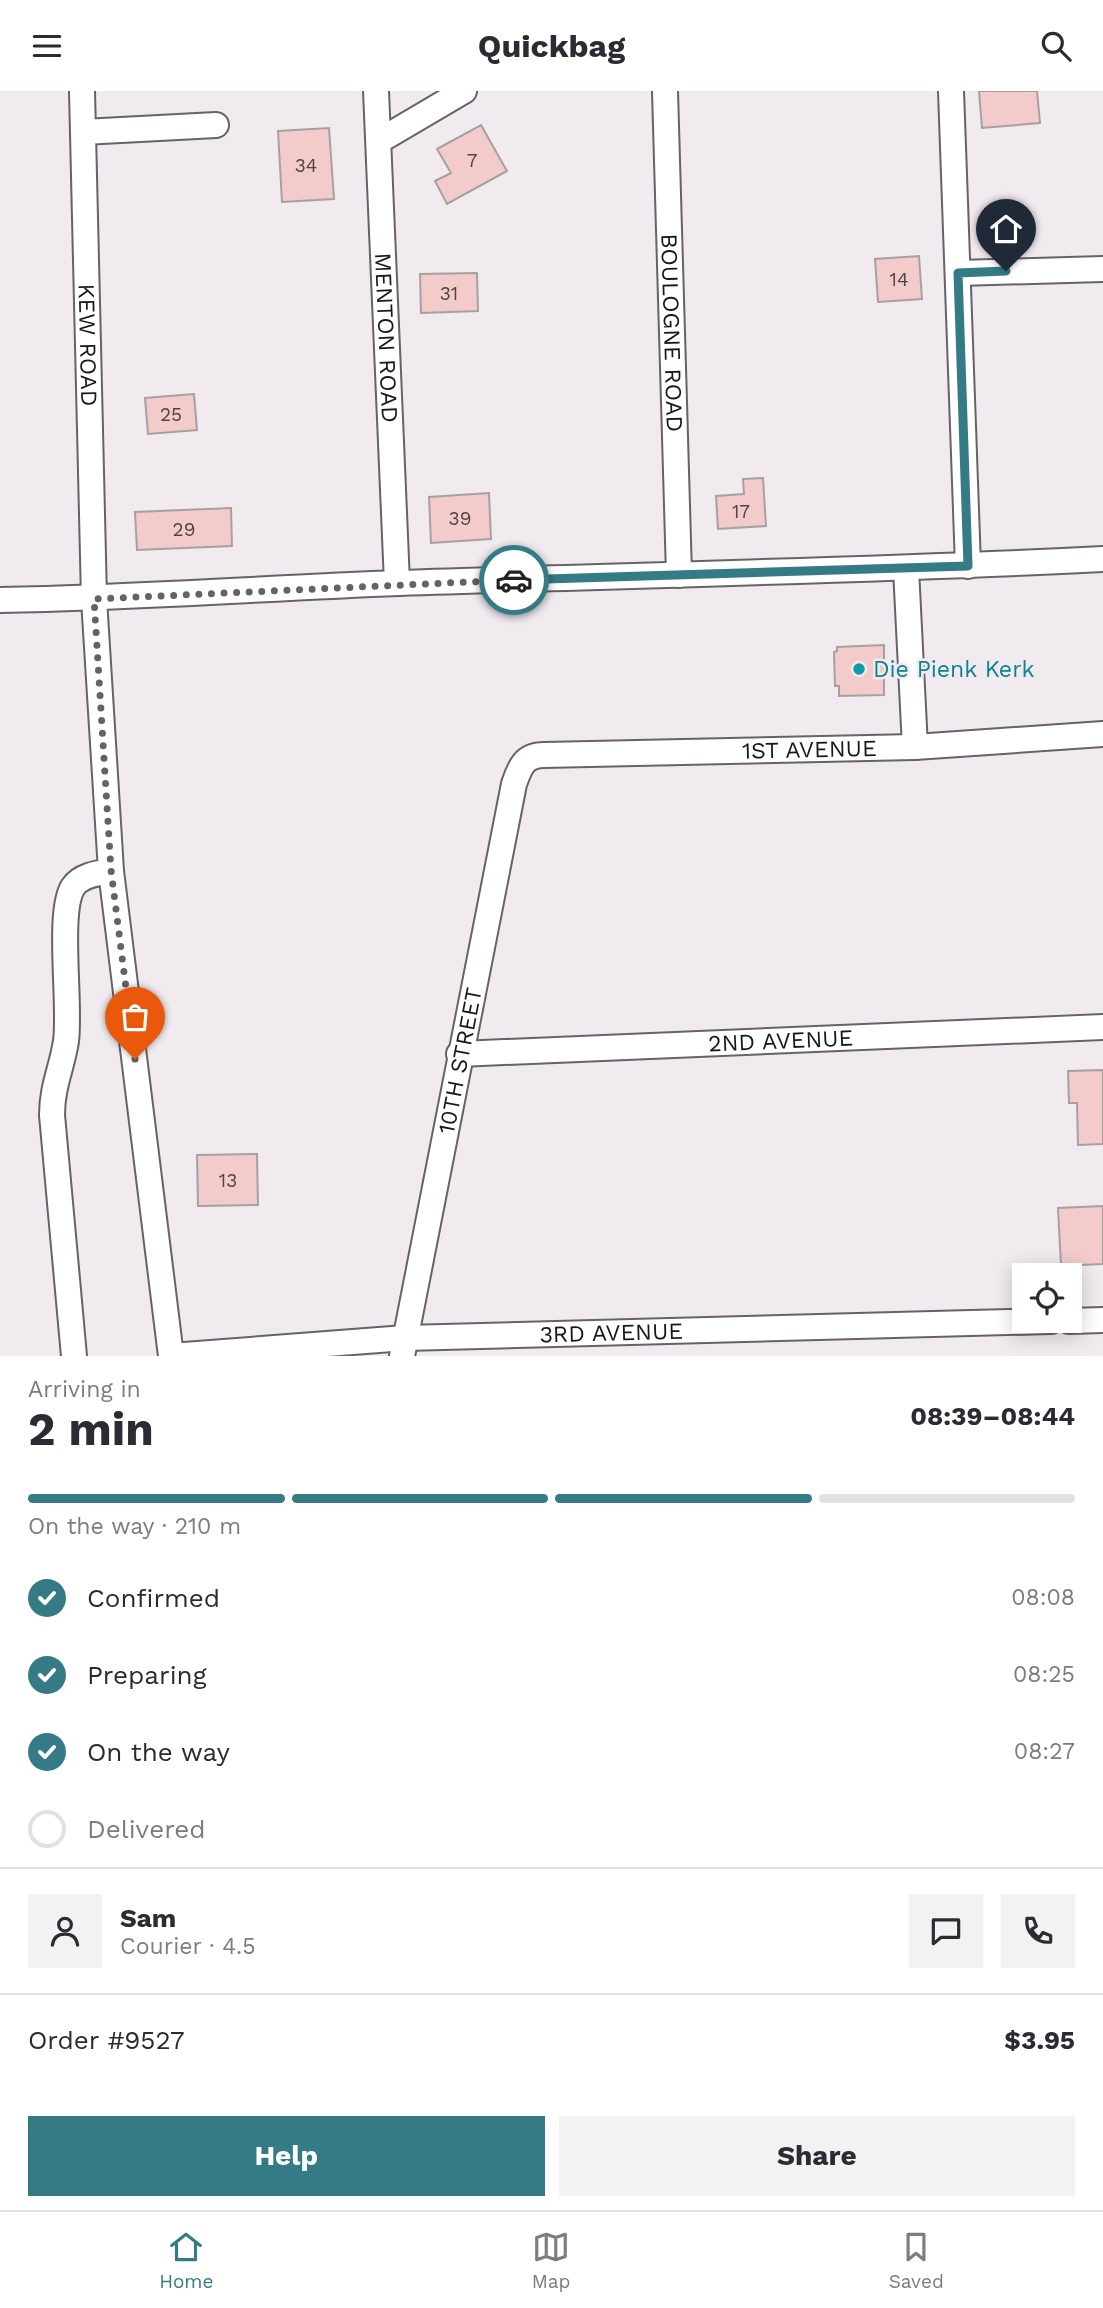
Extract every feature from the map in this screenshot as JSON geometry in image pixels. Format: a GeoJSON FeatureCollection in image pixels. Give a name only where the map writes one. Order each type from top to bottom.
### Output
{"type":"FeatureCollection","features":[{"type":"Feature","properties":{"kind":"street","name":"KEW ROAD"},"geometry":{"type":"LineString","coordinates":[[82,91],[94,599],[111,870],[171,1356]]}},
{"type":"Feature","properties":{"kind":"street","name":"MENTON ROAD"},"geometry":{"type":"LineString","coordinates":[[376,91],[397,583]]}},
{"type":"Feature","properties":{"kind":"street"},"geometry":{"type":"LineString","coordinates":[[379,141],[464,91]]}},
{"type":"Feature","properties":{"kind":"street","name":"BOULOGNE ROAD"},"geometry":{"type":"LineString","coordinates":[[665,91],[679,575]]}},
{"type":"Feature","properties":{"kind":"street"},"geometry":{"type":"LineString","coordinates":[[951,91],[968,566]]}},
{"type":"Feature","properties":{"kind":"street"},"geometry":{"type":"LineString","coordinates":[[83,132],[216,125]]}},
{"type":"Feature","properties":{"kind":"street"},"geometry":{"type":"LineString","coordinates":[[958,273],[1103,269]]}},
{"type":"Feature","properties":{"kind":"street"},"geometry":{"type":"LineString","coordinates":[[0,600],[94,599],[397,583],[906,569],[1103,559]]}},
{"type":"Feature","properties":{"kind":"street"},"geometry":{"type":"LineString","coordinates":[[906,569],[915,747]]}},
{"type":"Feature","properties":{"kind":"street","name":"1ST AVENUE"},"geometry":{"type":"LineString","coordinates":[[520,767],[527,759],[536,755],[915,747],[1103,734]]}},
{"type":"Feature","properties":{"kind":"street","name":"10TH STREET"},"geometry":{"type":"LineString","coordinates":[[403,1347],[459,1054],[514,784],[520,767]]}},
{"type":"Feature","properties":{"kind":"street"},"geometry":{"type":"LineString","coordinates":[[74,1356],[52,1115],[53,1091],[66,1043],[68,1017],[65,914],[73,887],[88,876],[111,870]]}},
{"type":"Feature","properties":{"kind":"street","name":"2ND AVENUE"},"geometry":{"type":"LineString","coordinates":[[459,1054],[1103,1027]]}},
{"type":"Feature","properties":{"kind":"street"},"geometry":{"type":"LineString","coordinates":[[1082,1321],[1103,1320]]}},
{"type":"Feature","properties":{"kind":"street","name":"3RD AVENUE"},"geometry":{"type":"LineString","coordinates":[[171,1356],[1012,1323]]}},
{"type":"Feature","properties":{"kind":"building"},"geometry":{"type":"Polygon","coordinates":[[[979,91],[1037,91],[1040,123],[982,128],[979,91]]]}},
{"type":"Feature","properties":{"kind":"building"},"geometry":{"type":"Polygon","coordinates":[[[481,125],[507,171],[447,204],[435,181],[451,173],[437,149],[481,125]]]}},
{"type":"Feature","properties":{"kind":"building"},"geometry":{"type":"Polygon","coordinates":[[[329,128],[334,199],[282,202],[278,131],[329,128]]]}},
{"type":"Feature","properties":{"kind":"building"},"geometry":{"type":"Polygon","coordinates":[[[919,256],[922,299],[878,302],[875,259],[919,256]]]}},
{"type":"Feature","properties":{"kind":"building"},"geometry":{"type":"Polygon","coordinates":[[[477,273],[478,311],[421,313],[420,274],[477,273]]]}},
{"type":"Feature","properties":{"kind":"building"},"geometry":{"type":"Polygon","coordinates":[[[194,394],[197,430],[148,434],[145,398],[194,394]]]}},
{"type":"Feature","properties":{"kind":"building"},"geometry":{"type":"Polygon","coordinates":[[[763,478],[766,526],[718,529],[716,496],[744,494],[743,479],[763,478]]]}},
{"type":"Feature","properties":{"kind":"building"},"geometry":{"type":"Polygon","coordinates":[[[489,493],[491,539],[431,543],[429,497],[489,493]]]}},
{"type":"Feature","properties":{"kind":"building"},"geometry":{"type":"Polygon","coordinates":[[[231,508],[232,546],[137,550],[135,512],[231,508]]]}},
{"type":"Feature","properties":{"kind":"building","name":"Die Pienk Kerk"},"geometry":{"type":"Polygon","coordinates":[[[884,645],[884,695],[839,696],[839,686],[835,686],[834,652],[837,647],[884,645]]]}},
{"type":"Feature","properties":{"kind":"building"},"geometry":{"type":"Polygon","coordinates":[[[1103,1070],[1103,1144],[1078,1145],[1077,1103],[1069,1103],[1068,1071],[1103,1070]]]}},
{"type":"Feature","properties":{"kind":"building"},"geometry":{"type":"Polygon","coordinates":[[[257,1154],[258,1205],[198,1206],[197,1155],[257,1154]]]}},
{"type":"Feature","properties":{"kind":"building"},"geometry":{"type":"Polygon","coordinates":[[[1103,1206],[1103,1264],[1061,1263],[1058,1208],[1103,1206]]]}},
{"type":"Feature","properties":{"kind":"way so far"},"geometry":{"type":"LineString","coordinates":[[135,1059],[111,870],[94,599],[397,583],[514,580]]}},
{"type":"Feature","properties":{"kind":"place","name":"Die Pienk Kerk"},"geometry":{"type":"Point","coordinates":[859,669]}},
{"type":"Feature","properties":{"kind":"route"},"geometry":{"type":"LineString","coordinates":[[514,580],[968,566],[958,273],[1006,271]]}}]}
